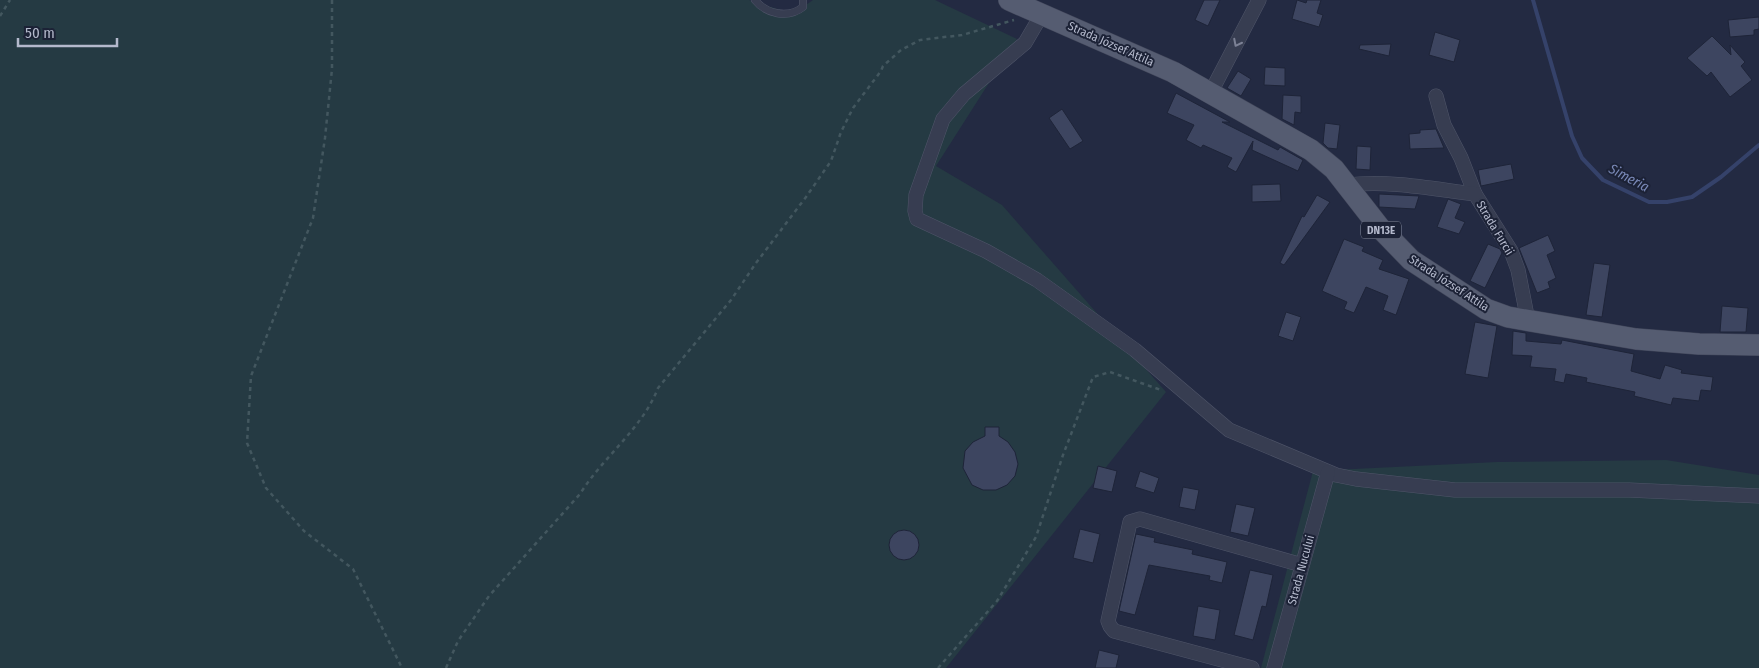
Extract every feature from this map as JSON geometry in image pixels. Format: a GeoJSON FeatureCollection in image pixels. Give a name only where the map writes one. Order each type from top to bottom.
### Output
{"type":"FeatureCollection","features":[{"type":"Feature","properties":{"kind":"main road","name":"Strada József Attila"},"geometry":{"type":"LineString","coordinates":[[1009,0],[1134,54],[1212,92],[1311,150],[1348,184],[1380,228],[1411,260],[1486,309],[1508,317],[1528,321],[1636,338],[1699,344],[1759,345]]}},
{"type":"Feature","properties":{"kind":"street"},"geometry":{"type":"LineString","coordinates":[[1212,92],[1259,0]]}},
{"type":"Feature","properties":{"kind":"street"},"geometry":{"type":"LineString","coordinates":[[1042,14],[1025,43],[964,94],[943,119],[916,195],[915,211],[917,219],[986,251],[1037,280],[1135,350],[1228,430],[1328,472],[1356,479],[1455,490],[1628,490],[1759,496]]}},
{"type":"Feature","properties":{"kind":"street","name":"Strada Furcii"},"geometry":{"type":"LineString","coordinates":[[1436,96],[1444,126],[1461,158],[1475,194],[1511,251],[1520,279],[1528,321]]}},
{"type":"Feature","properties":{"kind":"street","name":"Strada Furcii"},"geometry":{"type":"LineString","coordinates":[[1348,184],[1396,185],[1475,194]]}},
{"type":"Feature","properties":{"kind":"street","name":"Strada Nucului"},"geometry":{"type":"LineString","coordinates":[[1274,668],[1328,472]]}},
{"type":"Feature","properties":{"kind":"street"},"geometry":{"type":"LineString","coordinates":[[1252,668],[1114,631],[1108,620],[1130,522],[1140,519],[1302,566]]}},
{"type":"Feature","properties":{"kind":"lane"},"geometry":{"type":"LineString","coordinates":[[755,0],[770,12],[784,14],[796,12],[803,7],[803,0]]}},
{"type":"Feature","properties":{"kind":"path"},"geometry":{"type":"LineString","coordinates":[[0,16],[10,0]]}},
{"type":"Feature","properties":{"kind":"path"},"geometry":{"type":"LineString","coordinates":[[332,0],[332,69],[325,138],[313,218],[251,376],[247,443],[266,488],[304,531],[353,569],[402,668]]}},
{"type":"Feature","properties":{"kind":"path"},"geometry":{"type":"LineString","coordinates":[[446,668],[458,641],[489,596],[580,494],[591,478],[625,440],[654,400],[658,388],[725,307],[756,262],[806,197],[831,161],[841,132],[853,108],[883,66],[901,50],[920,40],[962,35],[1032,15],[1042,14]]}},
{"type":"Feature","properties":{"kind":"path"},"geometry":{"type":"LineString","coordinates":[[938,668],[997,601],[1036,537],[1063,455],[1093,377],[1110,372],[1166,392]]}},
{"type":"Feature","properties":{"kind":"shaded area"},"geometry":{"type":"Polygon","coordinates":[[[0,0],[749,0],[793,14],[813,0],[935,0],[1017,39],[936,166],[1002,205],[1166,392],[946,668],[0,668],[0,0]]]}},
{"type":"Feature","properties":{"kind":"shaded area"},"geometry":{"type":"Polygon","coordinates":[[[1666,460],[1759,475],[1759,668],[1261,668],[1313,471],[1497,462],[1666,460]]]}},
{"type":"Feature","properties":{"kind":"building"},"geometry":{"type":"Polygon","coordinates":[[[1204,0],[1220,0],[1208,26],[1195,20],[1204,0]]]}},
{"type":"Feature","properties":{"kind":"building"},"geometry":{"type":"Polygon","coordinates":[[[1297,0],[1306,3],[1307,0],[1321,0],[1317,13],[1323,15],[1319,27],[1292,19],[1297,0]]]}},
{"type":"Feature","properties":{"kind":"building"},"geometry":{"type":"Polygon","coordinates":[[[1759,17],[1759,29],[1754,30],[1754,35],[1730,37],[1728,20],[1759,17]]]}},
{"type":"Feature","properties":{"kind":"building"},"geometry":{"type":"Polygon","coordinates":[[[1435,32],[1460,40],[1454,62],[1429,55],[1435,32]]]}},
{"type":"Feature","properties":{"kind":"building"},"geometry":{"type":"Polygon","coordinates":[[[1712,36],[1731,55],[1730,45],[1745,62],[1741,66],[1752,80],[1730,97],[1711,72],[1707,76],[1687,58],[1712,36]]]}},
{"type":"Feature","properties":{"kind":"building"},"geometry":{"type":"Polygon","coordinates":[[[1391,44],[1389,56],[1359,49],[1360,45],[1391,44]]]}},
{"type":"Feature","properties":{"kind":"building"},"geometry":{"type":"Polygon","coordinates":[[[1265,67],[1285,68],[1285,86],[1264,85],[1265,67]]]}},
{"type":"Feature","properties":{"kind":"building"},"geometry":{"type":"Polygon","coordinates":[[[1238,71],[1251,79],[1241,96],[1227,88],[1238,71]]]}},
{"type":"Feature","properties":{"kind":"building"},"geometry":{"type":"Polygon","coordinates":[[[1176,93],[1230,122],[1222,122],[1278,150],[1280,147],[1303,160],[1298,171],[1252,150],[1253,141],[1236,172],[1227,167],[1232,158],[1203,145],[1201,148],[1186,140],[1194,125],[1167,113],[1176,93]]]}},
{"type":"Feature","properties":{"kind":"building"},"geometry":{"type":"Polygon","coordinates":[[[1283,95],[1301,96],[1301,113],[1295,112],[1294,125],[1282,119],[1283,95]]]}},
{"type":"Feature","properties":{"kind":"building"},"geometry":{"type":"Polygon","coordinates":[[[1062,109],[1083,141],[1070,149],[1049,118],[1062,109]]]}},
{"type":"Feature","properties":{"kind":"building"},"geometry":{"type":"Polygon","coordinates":[[[1325,123],[1340,125],[1337,149],[1328,148],[1323,143],[1325,123]]]}},
{"type":"Feature","properties":{"kind":"building"},"geometry":{"type":"Polygon","coordinates":[[[1436,129],[1444,148],[1410,149],[1409,134],[1420,133],[1420,130],[1436,129]]]}},
{"type":"Feature","properties":{"kind":"building"},"geometry":{"type":"Polygon","coordinates":[[[1357,146],[1371,147],[1370,170],[1356,169],[1357,146]]]}},
{"type":"Feature","properties":{"kind":"building"},"geometry":{"type":"Polygon","coordinates":[[[1511,164],[1514,179],[1481,186],[1478,170],[1511,164]]]}},
{"type":"Feature","properties":{"kind":"building"},"geometry":{"type":"Polygon","coordinates":[[[1280,184],[1281,201],[1252,202],[1252,185],[1280,184]]]}},
{"type":"Feature","properties":{"kind":"building"},"geometry":{"type":"Polygon","coordinates":[[[1379,194],[1419,196],[1415,209],[1379,207],[1379,194]]]}},
{"type":"Feature","properties":{"kind":"building"},"geometry":{"type":"Polygon","coordinates":[[[1317,195],[1330,202],[1284,265],[1280,263],[1302,216],[1304,217],[1317,195]]]}},
{"type":"Feature","properties":{"kind":"building"},"geometry":{"type":"Polygon","coordinates":[[[1448,199],[1461,204],[1455,218],[1465,222],[1459,234],[1437,227],[1448,199]]]}},
{"type":"Feature","properties":{"kind":"building"},"geometry":{"type":"Polygon","coordinates":[[[1548,235],[1555,251],[1547,255],[1556,278],[1548,282],[1550,288],[1537,293],[1519,248],[1548,235]]]}},
{"type":"Feature","properties":{"kind":"building"},"geometry":{"type":"Polygon","coordinates":[[[1344,239],[1364,247],[1362,251],[1383,260],[1379,269],[1409,279],[1396,315],[1383,310],[1388,296],[1366,287],[1354,313],[1344,309],[1347,302],[1322,291],[1344,239]]]}},
{"type":"Feature","properties":{"kind":"building"},"geometry":{"type":"Polygon","coordinates":[[[1488,244],[1500,249],[1502,253],[1485,288],[1470,281],[1488,244]]]}},
{"type":"Feature","properties":{"kind":"building"},"geometry":{"type":"Polygon","coordinates":[[[1594,263],[1610,265],[1602,317],[1586,315],[1594,263]]]}},
{"type":"Feature","properties":{"kind":"building"},"geometry":{"type":"Polygon","coordinates":[[[1722,306],[1748,308],[1746,332],[1720,332],[1722,306]]]}},
{"type":"Feature","properties":{"kind":"building"},"geometry":{"type":"Polygon","coordinates":[[[1286,312],[1301,317],[1293,341],[1278,336],[1286,312]]]}},
{"type":"Feature","properties":{"kind":"building"},"geometry":{"type":"Polygon","coordinates":[[[1475,322],[1497,326],[1488,378],[1465,374],[1475,322]]]}},
{"type":"Feature","properties":{"kind":"building"},"geometry":{"type":"Polygon","coordinates":[[[1513,331],[1526,333],[1526,341],[1561,344],[1562,340],[1634,354],[1631,371],[1660,379],[1665,365],[1682,370],[1681,373],[1713,377],[1711,391],[1701,390],[1699,401],[1673,398],[1671,405],[1634,396],[1635,392],[1586,382],[1587,378],[1566,374],[1564,383],[1554,381],[1556,369],[1530,367],[1532,356],[1512,355],[1513,331]]]}},
{"type":"Feature","properties":{"kind":"building"},"geometry":{"type":"Polygon","coordinates":[[[985,427],[999,427],[999,436],[1008,442],[1015,452],[1018,464],[1015,476],[1007,485],[996,490],[983,490],[972,485],[963,468],[965,451],[973,442],[985,436],[985,427]]]}},
{"type":"Feature","properties":{"kind":"building"},"geometry":{"type":"Polygon","coordinates":[[[1098,466],[1117,471],[1112,492],[1093,488],[1098,466]]]}},
{"type":"Feature","properties":{"kind":"building"},"geometry":{"type":"Polygon","coordinates":[[[1140,471],[1159,478],[1154,493],[1135,487],[1140,471]]]}},
{"type":"Feature","properties":{"kind":"building"},"geometry":{"type":"Polygon","coordinates":[[[1183,487],[1199,490],[1195,510],[1179,507],[1183,487]]]}},
{"type":"Feature","properties":{"kind":"building"},"geometry":{"type":"Polygon","coordinates":[[[1236,504],[1255,508],[1248,536],[1230,532],[1236,504]]]}},
{"type":"Feature","properties":{"kind":"building"},"geometry":{"type":"Polygon","coordinates":[[[1080,529],[1100,534],[1093,563],[1073,558],[1080,529]]]}},
{"type":"Feature","properties":{"kind":"building"},"geometry":{"type":"Polygon","coordinates":[[[904,530],[910,531],[918,539],[918,551],[910,559],[904,560],[898,559],[890,551],[889,545],[890,539],[898,531],[904,530]]]}},
{"type":"Feature","properties":{"kind":"building"},"geometry":{"type":"Polygon","coordinates":[[[1136,534],[1155,538],[1154,542],[1193,550],[1192,554],[1227,562],[1222,583],[1209,580],[1210,576],[1149,565],[1135,615],[1119,611],[1136,534]]]}},
{"type":"Feature","properties":{"kind":"building"},"geometry":{"type":"Polygon","coordinates":[[[1250,570],[1273,575],[1266,607],[1262,606],[1253,640],[1234,635],[1250,570]]]}},
{"type":"Feature","properties":{"kind":"building"},"geometry":{"type":"Polygon","coordinates":[[[1198,606],[1220,610],[1215,640],[1193,636],[1198,606]]]}},
{"type":"Feature","properties":{"kind":"building"},"geometry":{"type":"Polygon","coordinates":[[[1099,650],[1119,655],[1116,668],[1095,668],[1099,650]]]}},
{"type":"Feature","properties":{"kind":"waterway","name":"Simeria"},"geometry":{"type":"LineString","coordinates":[[1533,0],[1572,136],[1582,158],[1603,180],[1649,202],[1667,202],[1692,197],[1721,177],[1759,145]]}}]}
